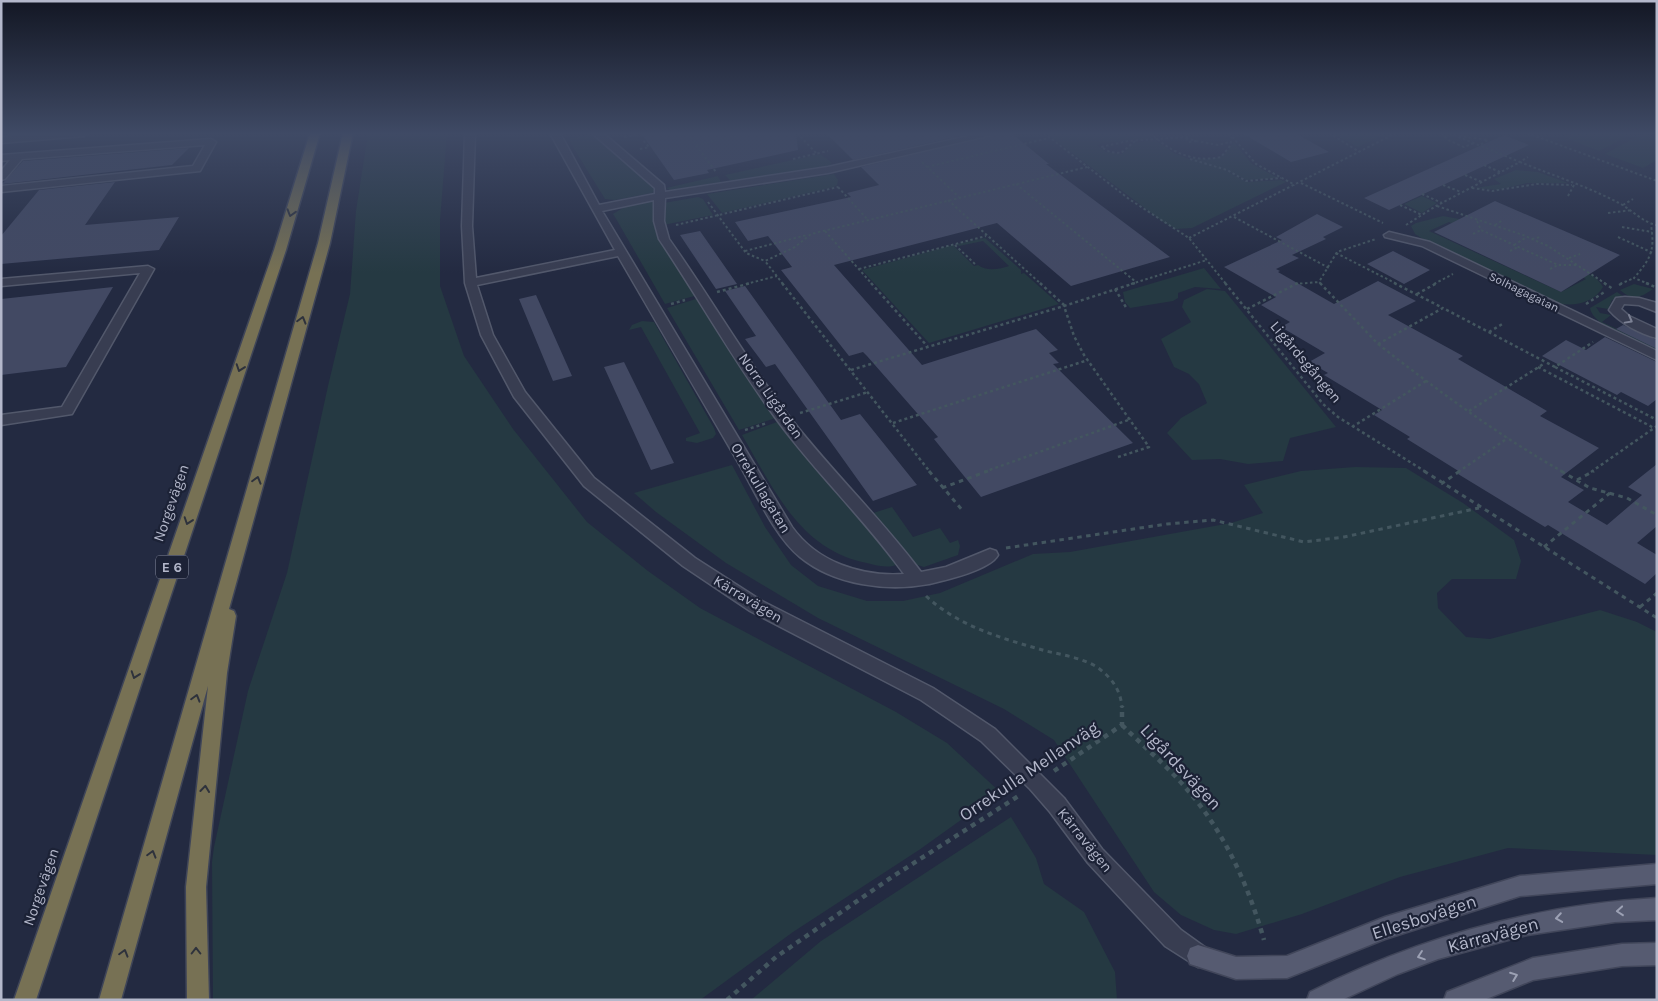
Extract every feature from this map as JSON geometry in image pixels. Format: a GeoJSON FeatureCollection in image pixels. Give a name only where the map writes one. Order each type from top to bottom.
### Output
{"type":"FeatureCollection","features":[{"type":"Feature","properties":{"kind":"highway","name":"Norgevägen"},"geometry":{"type":"LineString","coordinates":[[25,1000],[280,250],[301,180]]}},
{"type":"Feature","properties":{"kind":"highway"},"geometry":{"type":"LineString","coordinates":[[110,1000],[324,243],[338,180]]}},
{"type":"Feature","properties":{"kind":"highway"},"geometry":{"type":"LineString","coordinates":[[198,1000],[196,887],[203,805],[218,673],[244,527]]}},
{"type":"Feature","properties":{"kind":"main road","name":"Ellesbovägen"},"geometry":{"type":"LineString","coordinates":[[1198,956],[1236,968],[1287,967],[1385,928],[1520,886],[1657,874]]}},
{"type":"Feature","properties":{"kind":"main road","name":"Kärravägen"},"geometry":{"type":"LineString","coordinates":[[1327,995],[1404,962],[1479,936],[1535,922],[1583,914],[1657,909]]}},
{"type":"Feature","properties":{"kind":"main road"},"geometry":{"type":"LineString","coordinates":[[1462,996],[1533,969],[1622,955],[1657,954]]}},
{"type":"Feature","properties":{"kind":"street"},"geometry":{"type":"LineString","coordinates":[[1,189],[78,180]]}},
{"type":"Feature","properties":{"kind":"street","name":"Kärravägen"},"geometry":{"type":"LineString","coordinates":[[468,180],[467,226],[471,283],[486,335],[519,394],[589,482],[689,562],[756,606],[927,694],[988,735],[1037,782],[1057,805],[1094,856],[1173,938],[1198,956]]}},
{"type":"Feature","properties":{"kind":"street","name":"Orrekullagatan"},"geometry":{"type":"LineString","coordinates":[[580,180],[788,534],[805,553],[829,569],[860,578],[891,580],[950,574],[977,563],[990,555]]}},
{"type":"Feature","properties":{"kind":"street","name":"Norra Ligården"},"geometry":{"type":"LineString","coordinates":[[651,180],[660,187],[658,197],[661,228],[664,238],[783,418],[835,482],[900,554],[916,578]]}},
{"type":"Feature","properties":{"kind":"street"},"geometry":{"type":"LineString","coordinates":[[596,209],[766,180]]}},
{"type":"Feature","properties":{"kind":"street","name":"Solhagagatan"},"geometry":{"type":"LineString","coordinates":[[1393,232],[1426,244],[1657,356]]}},
{"type":"Feature","properties":{"kind":"street"},"geometry":{"type":"LineString","coordinates":[[471,283],[621,252]]}},
{"type":"Feature","properties":{"kind":"street"},"geometry":{"type":"LineString","coordinates":[[1,283],[148,269],[67,412],[1,420]]}},
{"type":"Feature","properties":{"kind":"street"},"geometry":{"type":"LineString","coordinates":[[1657,308],[1645,302],[1630,300],[1620,302],[1615,310],[1625,319],[1657,334]]}},
{"type":"Feature","properties":{"kind":"path"},"geometry":{"type":"LineString","coordinates":[[838,180],[838,187],[868,220]]}},
{"type":"Feature","properties":{"kind":"path"},"geometry":{"type":"LineString","coordinates":[[940,180],[960,197]]}},
{"type":"Feature","properties":{"kind":"path"},"geometry":{"type":"LineString","coordinates":[[745,251],[1030,180]]}},
{"type":"Feature","properties":{"kind":"path","name":"Ligårdsgången"},"geometry":{"type":"LineString","coordinates":[[1104,180],[1129,199],[1189,238],[1323,404],[1352,427],[1657,618]]}},
{"type":"Feature","properties":{"kind":"path"},"geometry":{"type":"LineString","coordinates":[[1243,180],[1274,180]]}},
{"type":"Feature","properties":{"kind":"path"},"geometry":{"type":"LineString","coordinates":[[1285,180],[1296,185]]}},
{"type":"Feature","properties":{"kind":"path"},"geometry":{"type":"LineString","coordinates":[[1189,238],[1307,180]]}},
{"type":"Feature","properties":{"kind":"path"},"geometry":{"type":"LineString","coordinates":[[1476,180],[1482,182]]}},
{"type":"Feature","properties":{"kind":"path"},"geometry":{"type":"LineString","coordinates":[[1319,282],[1329,268],[1336,253],[1393,232],[1436,206],[1486,180]]}},
{"type":"Feature","properties":{"kind":"path"},"geometry":{"type":"LineString","coordinates":[[1563,180],[1623,205],[1651,225],[1657,225]]}},
{"type":"Feature","properties":{"kind":"path"},"geometry":{"type":"LineString","coordinates":[[1015,183],[1136,282]]}},
{"type":"Feature","properties":{"kind":"path"},"geometry":{"type":"LineString","coordinates":[[1301,183],[1393,232]]}},
{"type":"Feature","properties":{"kind":"path"},"geometry":{"type":"LineString","coordinates":[[1471,188],[1492,191],[1526,184],[1574,184]]}},
{"type":"Feature","properties":{"kind":"path"},"geometry":{"type":"LineString","coordinates":[[1568,196],[1574,184]]}},
{"type":"Feature","properties":{"kind":"path"},"geometry":{"type":"LineString","coordinates":[[1443,185],[1462,192]]}},
{"type":"Feature","properties":{"kind":"path"},"geometry":{"type":"LineString","coordinates":[[661,228],[838,187]]}},
{"type":"Feature","properties":{"kind":"path"},"geometry":{"type":"LineString","coordinates":[[1422,194],[1442,203]]}},
{"type":"Feature","properties":{"kind":"path"},"geometry":{"type":"LineString","coordinates":[[703,196],[745,251],[765,261],[942,488],[963,511]]}},
{"type":"Feature","properties":{"kind":"path"},"geometry":{"type":"LineString","coordinates":[[1623,205],[1633,199]]}},
{"type":"Feature","properties":{"kind":"path"},"geometry":{"type":"LineString","coordinates":[[948,200],[1064,306],[1074,336],[1088,360],[1149,447],[1118,457]]}},
{"type":"Feature","properties":{"kind":"path"},"geometry":{"type":"LineString","coordinates":[[1400,205],[1422,215]]}},
{"type":"Feature","properties":{"kind":"path"},"geometry":{"type":"LineString","coordinates":[[1436,206],[1532,239],[1569,258],[1613,288]]}},
{"type":"Feature","properties":{"kind":"path"},"geometry":{"type":"LineString","coordinates":[[1608,213],[1632,210]]}},
{"type":"Feature","properties":{"kind":"path"},"geometry":{"type":"LineString","coordinates":[[1233,216],[1329,268]]}},
{"type":"Feature","properties":{"kind":"path"},"geometry":{"type":"LineString","coordinates":[[1494,225],[1503,220]]}},
{"type":"Feature","properties":{"kind":"path"},"geometry":{"type":"LineString","coordinates":[[1477,221],[1481,230],[1558,265],[1578,265]]}},
{"type":"Feature","properties":{"kind":"path"},"geometry":{"type":"LineString","coordinates":[[1571,315],[1605,291],[1634,278],[1652,257],[1654,240],[1651,225]]}},
{"type":"Feature","properties":{"kind":"path"},"geometry":{"type":"LineString","coordinates":[[1622,228],[1652,232]]}},
{"type":"Feature","properties":{"kind":"path"},"geometry":{"type":"LineString","coordinates":[[825,230],[928,347]]}},
{"type":"Feature","properties":{"kind":"path"},"geometry":{"type":"LineString","coordinates":[[1473,234],[1481,230]]}},
{"type":"Feature","properties":{"kind":"path"},"geometry":{"type":"LineString","coordinates":[[765,261],[794,247],[810,234]]}},
{"type":"Feature","properties":{"kind":"path"},"geometry":{"type":"LineString","coordinates":[[859,269],[986,236]]}},
{"type":"Feature","properties":{"kind":"path"},"geometry":{"type":"LineString","coordinates":[[1532,239],[1540,236]]}},
{"type":"Feature","properties":{"kind":"path"},"geometry":{"type":"LineString","coordinates":[[1514,245],[1527,237]]}},
{"type":"Feature","properties":{"kind":"path"},"geometry":{"type":"LineString","coordinates":[[1618,237],[1653,253]]}},
{"type":"Feature","properties":{"kind":"path"},"geometry":{"type":"LineString","coordinates":[[954,244],[975,264]]}},
{"type":"Feature","properties":{"kind":"path"},"geometry":{"type":"LineString","coordinates":[[1510,250],[1519,247]]}},
{"type":"Feature","properties":{"kind":"path"},"geometry":{"type":"LineString","coordinates":[[1336,253],[1657,420]]}},
{"type":"Feature","properties":{"kind":"path"},"geometry":{"type":"LineString","coordinates":[[1569,258],[1580,254]]}},
{"type":"Feature","properties":{"kind":"path"},"geometry":{"type":"LineString","coordinates":[[851,370],[1064,306],[1207,260]]}},
{"type":"Feature","properties":{"kind":"path"},"geometry":{"type":"LineString","coordinates":[[1416,294],[1468,265]]}},
{"type":"Feature","properties":{"kind":"path"},"geometry":{"type":"LineString","coordinates":[[1550,269],[1558,265]]}},
{"type":"Feature","properties":{"kind":"path"},"geometry":{"type":"LineString","coordinates":[[1634,278],[1657,288]]}},
{"type":"Feature","properties":{"kind":"path"},"geometry":{"type":"LineString","coordinates":[[1247,309],[1298,283],[1319,282]]}},
{"type":"Feature","properties":{"kind":"path"},"geometry":{"type":"LineString","coordinates":[[1319,282],[1330,297],[1369,333],[1378,344],[1426,381],[1508,438],[1590,488],[1611,492],[1626,498],[1657,515]]}},
{"type":"Feature","properties":{"kind":"path"},"geometry":{"type":"LineString","coordinates":[[1115,289],[1127,309]]}},
{"type":"Feature","properties":{"kind":"path"},"geometry":{"type":"LineString","coordinates":[[1378,344],[1444,308]]}},
{"type":"Feature","properties":{"kind":"path"},"geometry":{"type":"LineString","coordinates":[[1488,332],[1504,323]]}},
{"type":"Feature","properties":{"kind":"path"},"geometry":{"type":"LineString","coordinates":[[1554,367],[1608,333]]}},
{"type":"Feature","properties":{"kind":"path"},"geometry":{"type":"LineString","coordinates":[[893,423],[1088,360]]}},
{"type":"Feature","properties":{"kind":"path"},"geometry":{"type":"LineString","coordinates":[[1469,411],[1546,362]]}},
{"type":"Feature","properties":{"kind":"path"},"geometry":{"type":"LineString","coordinates":[[1538,367],[1655,427],[1600,468],[1578,480]]}},
{"type":"Feature","properties":{"kind":"path"},"geometry":{"type":"LineString","coordinates":[[1352,427],[1426,381]]}},
{"type":"Feature","properties":{"kind":"path"},"geometry":{"type":"LineString","coordinates":[[942,488],[1131,419]]}},
{"type":"Feature","properties":{"kind":"path"},"geometry":{"type":"LineString","coordinates":[[1441,484],[1508,438]]}},
{"type":"Feature","properties":{"kind":"path"},"geometry":{"type":"LineString","coordinates":[[1544,547],[1611,492]]}},
{"type":"Feature","properties":{"kind":"path"},"geometry":{"type":"LineString","coordinates":[[990,555],[1006,548],[1029,544],[1167,524],[1212,520],[1304,542],[1344,537],[1479,508]]}},
{"type":"Feature","properties":{"kind":"path","name":"Orrekulla Mellanväg"},"geometry":{"type":"LineString","coordinates":[[727,1000],[776,957],[892,877],[1122,725],[1124,712],[1120,690],[1102,670],[1088,662],[970,626],[954,619],[932,603],[916,578]]}},
{"type":"Feature","properties":{"kind":"path"},"geometry":{"type":"LineString","coordinates":[[1640,608],[1657,593]]}},
{"type":"Feature","properties":{"kind":"path","name":"Ligårdsvägen"},"geometry":{"type":"LineString","coordinates":[[1122,725],[1192,795],[1219,831],[1248,892],[1264,940]]}},
{"type":"Feature","properties":{"kind":"shaded area"},"geometry":{"type":"Polygon","coordinates":[[[361,180],[443,180],[440,220],[440,286],[464,356],[513,429],[587,522],[648,571],[700,608],[896,712],[947,743],[1000,792],[919,850],[793,932],[700,1000],[213,1000],[212,862],[214,847],[248,691],[287,573],[350,294],[356,211],[361,180]]]}},
{"type":"Feature","properties":{"kind":"shaded area"},"geometry":{"type":"Polygon","coordinates":[[[593,180],[646,180],[657,189],[652,193],[615,200],[605,199],[593,180]]]}},
{"type":"Feature","properties":{"kind":"shaded area"},"geometry":{"type":"Polygon","coordinates":[[[702,180],[720,180],[721,182],[670,190],[666,188],[702,180]]]}},
{"type":"Feature","properties":{"kind":"shaded area"},"geometry":{"type":"Polygon","coordinates":[[[798,180],[838,180],[837,185],[834,187],[722,213],[707,194],[798,180]]]}},
{"type":"Feature","properties":{"kind":"shaded area"},"geometry":{"type":"Polygon","coordinates":[[[1107,180],[1243,180],[1247,182],[1281,180],[1286,182],[1192,228],[1176,229],[1163,222],[1107,180]]]}},
{"type":"Feature","properties":{"kind":"shaded area"},"geometry":{"type":"Polygon","coordinates":[[[1495,180],[1559,180],[1568,183],[1527,183],[1498,190],[1475,188],[1501,184],[1495,180]]]}},
{"type":"Feature","properties":{"kind":"shaded area"},"geometry":{"type":"Polygon","coordinates":[[[1422,196],[1437,203],[1422,213],[1404,204],[1422,196]]]}},
{"type":"Feature","properties":{"kind":"shaded area"},"geometry":{"type":"Polygon","coordinates":[[[698,197],[703,199],[713,215],[663,225],[664,203],[698,197]]]}},
{"type":"Feature","properties":{"kind":"shaded area"},"geometry":{"type":"Polygon","coordinates":[[[655,202],[655,214],[698,295],[665,304],[613,214],[626,206],[655,202]]]}},
{"type":"Feature","properties":{"kind":"shaded area"},"geometry":{"type":"Polygon","coordinates":[[[1443,216],[1470,221],[1470,231],[1449,222],[1429,231],[1561,292],[1586,279],[1562,268],[1590,275],[1600,282],[1603,287],[1593,298],[1580,303],[1564,304],[1550,301],[1426,241],[1415,234],[1411,226],[1443,216]]]}},
{"type":"Feature","properties":{"kind":"shaded area"},"geometry":{"type":"Polygon","coordinates":[[[985,238],[1021,270],[1021,274],[1024,273],[1059,304],[929,343],[862,270],[953,245],[974,266],[978,265],[985,269],[994,269],[1009,266],[983,241],[959,246],[957,244],[985,238]]]}},
{"type":"Feature","properties":{"kind":"shaded area"},"geometry":{"type":"Polygon","coordinates":[[[1204,268],[1221,289],[1195,287],[1178,293],[1178,298],[1173,301],[1130,308],[1125,302],[1123,292],[1204,268]]]}},
{"type":"Feature","properties":{"kind":"shaded area"},"geometry":{"type":"Polygon","coordinates":[[[1634,284],[1653,289],[1636,297],[1629,296],[1620,290],[1634,284]]]}},
{"type":"Feature","properties":{"kind":"shaded area"},"geometry":{"type":"Polygon","coordinates":[[[1207,289],[1225,291],[1336,427],[1290,438],[1283,461],[1248,464],[1220,459],[1192,460],[1167,433],[1181,418],[1207,403],[1199,384],[1189,374],[1174,367],[1161,339],[1191,322],[1182,307],[1184,300],[1207,289]]]}},
{"type":"Feature","properties":{"kind":"shaded area"},"geometry":{"type":"Polygon","coordinates":[[[1617,292],[1624,297],[1612,300],[1608,309],[1596,307],[1600,313],[1611,315],[1602,322],[1657,348],[1657,353],[1608,328],[1593,315],[1590,308],[1617,292]]]}},
{"type":"Feature","properties":{"kind":"shaded area"},"geometry":{"type":"Polygon","coordinates":[[[699,298],[776,418],[739,430],[667,308],[699,298]]]}},
{"type":"Feature","properties":{"kind":"shaded area"},"geometry":{"type":"Polygon","coordinates":[[[642,321],[654,322],[714,428],[716,434],[713,438],[697,443],[686,441],[686,438],[700,433],[641,327],[629,330],[632,325],[642,321]]]}},
{"type":"Feature","properties":{"kind":"shaded area"},"geometry":{"type":"Polygon","coordinates":[[[777,422],[783,425],[897,563],[896,565],[879,566],[840,554],[820,543],[789,512],[776,494],[742,435],[777,422]]]}},
{"type":"Feature","properties":{"kind":"shaded area"},"geometry":{"type":"Polygon","coordinates":[[[732,465],[765,527],[791,565],[818,586],[867,601],[903,601],[940,593],[1033,554],[1070,552],[1231,523],[1263,513],[1244,485],[1301,471],[1355,467],[1406,468],[1463,503],[1514,540],[1521,561],[1516,579],[1452,579],[1437,593],[1438,608],[1466,637],[1490,639],[1600,610],[1637,622],[1657,632],[1657,855],[1508,848],[1400,877],[1302,914],[1236,934],[1214,930],[1181,915],[1154,892],[1054,740],[1004,709],[818,618],[726,563],[656,512],[634,493],[732,465]]]}},
{"type":"Feature","properties":{"kind":"shaded area"},"geometry":{"type":"Polygon","coordinates":[[[892,507],[913,537],[940,528],[950,543],[958,540],[960,546],[958,555],[924,567],[914,564],[870,514],[892,507]]]}},
{"type":"Feature","properties":{"kind":"shaded area"},"geometry":{"type":"Polygon","coordinates":[[[1011,817],[1036,858],[1044,884],[1084,912],[1115,972],[1117,1000],[751,1000],[821,941],[1011,817]]]}},
{"type":"Feature","properties":{"kind":"building"},"geometry":{"type":"Polygon","coordinates":[[[6,180],[40,180],[2,184],[6,180]]]}},
{"type":"Feature","properties":{"kind":"building"},"geometry":{"type":"Polygon","coordinates":[[[874,180],[1067,180],[1170,257],[1071,286],[997,223],[834,265],[922,365],[1036,329],[1058,350],[1049,353],[1059,363],[1053,364],[1133,443],[981,497],[934,439],[938,437],[867,356],[863,352],[849,356],[781,270],[792,267],[768,236],[748,241],[735,222],[851,197],[847,193],[879,185],[874,180]]]}},
{"type":"Feature","properties":{"kind":"building"},"geometry":{"type":"Polygon","coordinates":[[[1405,180],[1454,180],[1389,210],[1364,198],[1405,180]]]}},
{"type":"Feature","properties":{"kind":"building"},"geometry":{"type":"Polygon","coordinates":[[[115,182],[85,225],[179,217],[159,250],[1,264],[1,236],[39,190],[115,182]]]}},
{"type":"Feature","properties":{"kind":"building"},"geometry":{"type":"Polygon","coordinates":[[[1495,201],[1620,255],[1561,292],[1434,232],[1495,201]]]}},
{"type":"Feature","properties":{"kind":"building"},"geometry":{"type":"Polygon","coordinates":[[[1317,214],[1343,227],[1323,237],[1326,239],[1292,255],[1299,258],[1276,269],[1280,271],[1278,272],[1334,304],[1378,281],[1416,301],[1388,315],[1463,356],[1458,359],[1547,411],[1540,416],[1599,448],[1561,477],[1584,490],[1568,502],[1607,525],[1642,495],[1628,487],[1657,464],[1657,526],[1637,543],[1657,555],[1657,573],[1645,584],[1548,525],[1545,527],[1458,474],[1460,472],[1407,439],[1410,437],[1374,415],[1382,410],[1324,375],[1328,373],[1309,362],[1325,353],[1281,327],[1290,322],[1261,305],[1276,297],[1224,267],[1282,240],[1276,237],[1317,214]]]}},
{"type":"Feature","properties":{"kind":"building"},"geometry":{"type":"Polygon","coordinates":[[[700,231],[737,284],[716,289],[680,235],[700,231]]]}},
{"type":"Feature","properties":{"kind":"building"},"geometry":{"type":"Polygon","coordinates":[[[1393,251],[1430,270],[1404,284],[1367,264],[1393,251]]]}},
{"type":"Feature","properties":{"kind":"building"},"geometry":{"type":"Polygon","coordinates":[[[745,286],[841,420],[860,414],[917,485],[873,501],[775,364],[766,367],[745,339],[756,336],[725,291],[745,286]]]}},
{"type":"Feature","properties":{"kind":"building"},"geometry":{"type":"Polygon","coordinates":[[[113,287],[66,367],[1,375],[1,299],[113,287]]]}},
{"type":"Feature","properties":{"kind":"building"},"geometry":{"type":"Polygon","coordinates":[[[536,295],[572,376],[553,381],[519,299],[536,295]]]}},
{"type":"Feature","properties":{"kind":"building"},"geometry":{"type":"Polygon","coordinates":[[[1623,325],[1657,340],[1657,349],[1616,329],[1623,325]]]}},
{"type":"Feature","properties":{"kind":"building"},"geometry":{"type":"Polygon","coordinates":[[[1605,337],[1657,362],[1657,399],[1648,406],[1621,392],[1617,395],[1542,356],[1566,340],[1586,350],[1605,337]]]}},
{"type":"Feature","properties":{"kind":"building"},"geometry":{"type":"Polygon","coordinates":[[[624,362],[674,463],[651,470],[604,367],[624,362]]]}}]}
